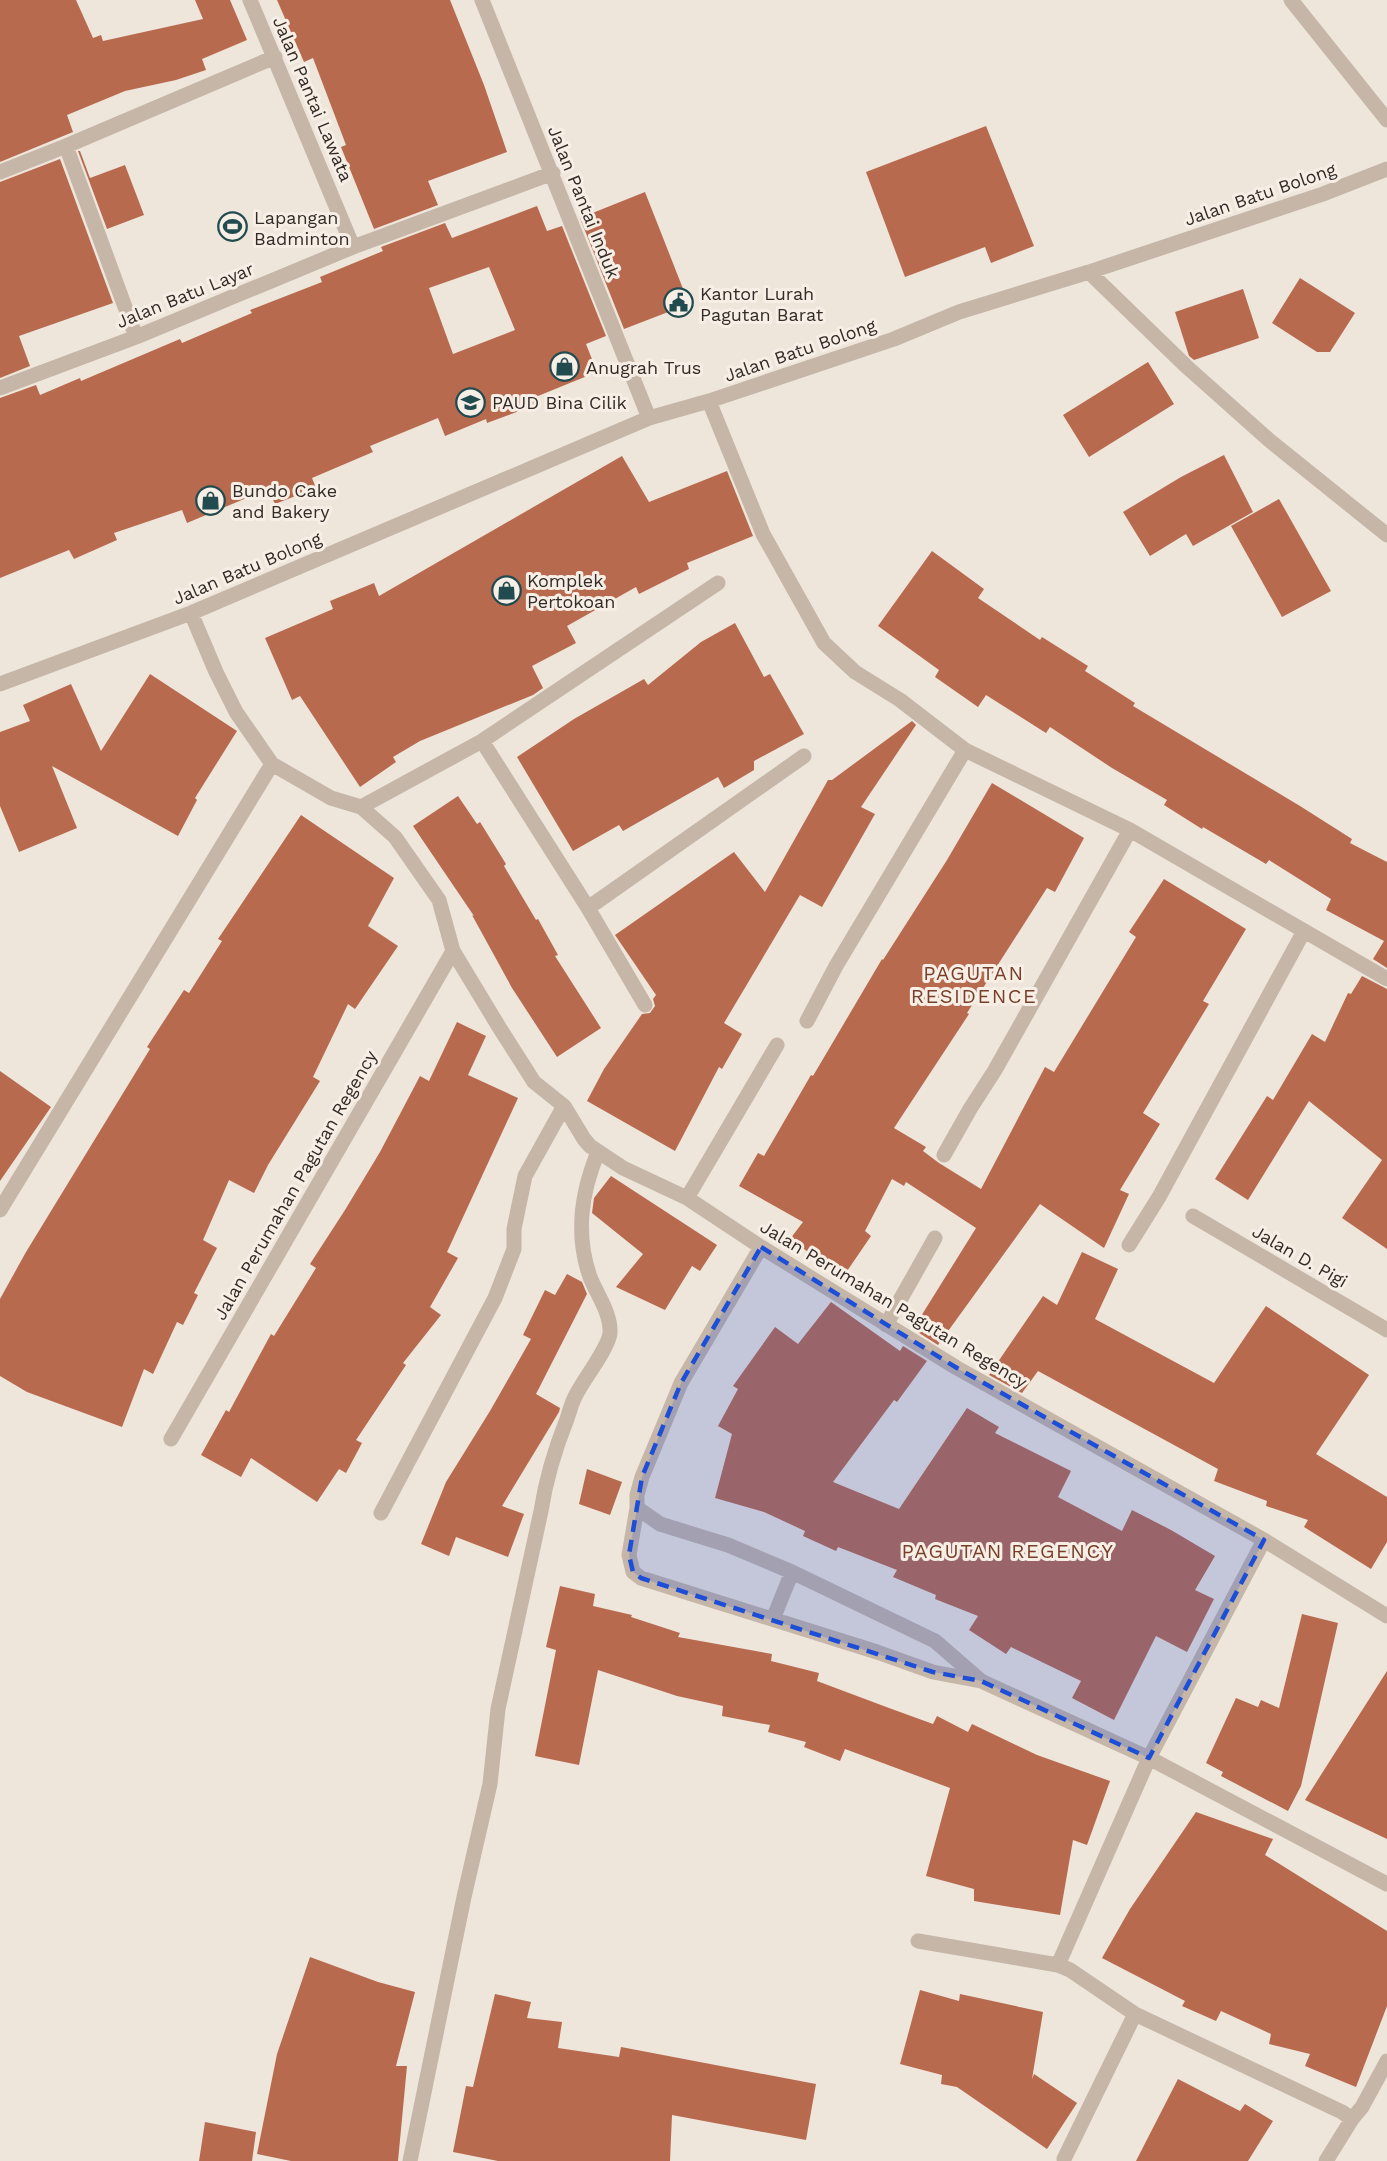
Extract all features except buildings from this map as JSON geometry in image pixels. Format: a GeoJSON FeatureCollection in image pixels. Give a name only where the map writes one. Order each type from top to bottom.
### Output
{"type":"FeatureCollection","features":[{"type":"Feature","properties":{"kind":"street","name":"Jalan Pantai Lawata"},"geometry":{"type":"LineString","coordinates":[[250,0],[353,247]]}},
{"type":"Feature","properties":{"kind":"street","name":"Jalan Pantai Induk"},"geometry":{"type":"LineString","coordinates":[[482,0],[649,418]]}},
{"type":"Feature","properties":{"kind":"street"},"geometry":{"type":"LineString","coordinates":[[1291,0],[1387,120]]}},
{"type":"Feature","properties":{"kind":"street"},"geometry":{"type":"LineString","coordinates":[[0,172],[275,57]]}},
{"type":"Feature","properties":{"kind":"street"},"geometry":{"type":"LineString","coordinates":[[66,146],[136,337]]}},
{"type":"Feature","properties":{"kind":"street","name":"Jalan Batu Bolong"},"geometry":{"type":"LineString","coordinates":[[0,684],[191,613],[649,418],[709,401],[894,339],[959,312],[1089,272],[1323,194],[1387,169]]}},
{"type":"Feature","properties":{"kind":"street","name":"Jalan Batu Layar"},"geometry":{"type":"LineString","coordinates":[[0,388],[136,337],[353,247],[553,173]]}},
{"type":"Feature","properties":{"kind":"street"},"geometry":{"type":"LineString","coordinates":[[1089,272],[1269,440],[1387,535]]}},
{"type":"Feature","properties":{"kind":"street"},"geometry":{"type":"LineString","coordinates":[[709,401],[763,534],[824,643],[855,672],[900,700],[964,750],[1130,830],[1387,979]]}},
{"type":"Feature","properties":{"kind":"street"},"geometry":{"type":"LineString","coordinates":[[361,807],[482,741],[718,582]]}},
{"type":"Feature","properties":{"kind":"street","name":"Jalan Perumahan Pagutan Regency"},"geometry":{"type":"LineString","coordinates":[[191,613],[236,712],[272,764],[331,798],[361,807],[395,837],[439,900],[453,951],[534,1082],[564,1106],[584,1139],[598,1152],[622,1167],[687,1198],[761,1248],[957,1368],[1264,1540],[1387,1616]]}},
{"type":"Feature","properties":{"kind":"street"},"geometry":{"type":"LineString","coordinates":[[482,741],[588,908],[645,1005]]}},
{"type":"Feature","properties":{"kind":"street"},"geometry":{"type":"LineString","coordinates":[[807,1021],[836,966],[964,750]]}},
{"type":"Feature","properties":{"kind":"street"},"geometry":{"type":"LineString","coordinates":[[588,908],[804,756]]}},
{"type":"Feature","properties":{"kind":"street"},"geometry":{"type":"LineString","coordinates":[[0,1210],[272,764]]}},
{"type":"Feature","properties":{"kind":"street"},"geometry":{"type":"LineString","coordinates":[[944,1155],[995,1070],[1130,830]]}},
{"type":"Feature","properties":{"kind":"street"},"geometry":{"type":"LineString","coordinates":[[1129,1245],[1159,1197],[1305,931]]}},
{"type":"Feature","properties":{"kind":"street","name":"Jalan Perumahan Pagutan Regency"},"geometry":{"type":"LineString","coordinates":[[171,1439],[453,951]]}},
{"type":"Feature","properties":{"kind":"street"},"geometry":{"type":"LineString","coordinates":[[687,1198],[777,1045]]}},
{"type":"Feature","properties":{"kind":"street"},"geometry":{"type":"LineString","coordinates":[[381,1513],[495,1298],[514,1249],[514,1229],[525,1176],[564,1106]]}},
{"type":"Feature","properties":{"kind":"street"},"geometry":{"type":"LineString","coordinates":[[410,2161],[464,1897],[490,1784],[498,1710],[542,1511],[546,1480],[576,1394],[588,1377],[610,1335],[606,1312],[591,1278],[584,1253],[581,1228],[582,1202],[588,1176],[598,1152]]}},
{"type":"Feature","properties":{"kind":"street","name":"Jalan D. Pigi"},"geometry":{"type":"LineString","coordinates":[[1193,1216],[1387,1330]]}},
{"type":"Feature","properties":{"kind":"street"},"geometry":{"type":"LineString","coordinates":[[886,1325],[935,1238]]}},
{"type":"Feature","properties":{"kind":"street"},"geometry":{"type":"LineString","coordinates":[[761,1248],[681,1383],[642,1477],[637,1494],[637,1508],[629,1555],[633,1572],[641,1578],[933,1672],[981,1681],[1149,1758],[1387,1884]]}},
{"type":"Feature","properties":{"kind":"street"},"geometry":{"type":"LineString","coordinates":[[637,1508],[660,1524],[728,1545],[792,1572],[935,1641],[981,1681]]}},
{"type":"Feature","properties":{"kind":"street"},"geometry":{"type":"LineString","coordinates":[[1058,1965],[1149,1758],[1264,1540]]}},
{"type":"Feature","properties":{"kind":"street"},"geometry":{"type":"LineString","coordinates":[[773,1619],[792,1572]]}},
{"type":"Feature","properties":{"kind":"street"},"geometry":{"type":"LineString","coordinates":[[918,1941],[1058,1965],[1070,1970],[1135,2014],[1342,2112],[1352,2119]]}},
{"type":"Feature","properties":{"kind":"street"},"geometry":{"type":"LineString","coordinates":[[1064,2159],[1135,2014]]}},
{"type":"Feature","properties":{"kind":"street"},"geometry":{"type":"LineString","coordinates":[[1326,2161],[1362,2107],[1387,2061]]}},
{"type":"Feature","properties":{"kind":"highlighted area"},"geometry":{"type":"Polygon","coordinates":[[[761,1247],[957,1368],[1264,1540],[1149,1758],[981,1681],[933,1672],[641,1578],[633,1572],[629,1555],[642,1477],[681,1383],[761,1247]]]}},
{"type":"Feature","properties":{"kind":"place","name":"Lapangan Badminton"},"geometry":{"type":"Point","coordinates":[233,227]}},
{"type":"Feature","properties":{"kind":"place","name":"Kantor Lurah Pagutan Barat"},"geometry":{"type":"Point","coordinates":[679,303]}},
{"type":"Feature","properties":{"kind":"place","name":"Anugrah Trus"},"geometry":{"type":"Point","coordinates":[565,367]}},
{"type":"Feature","properties":{"kind":"place","name":"PAUD Bina Cilik"},"geometry":{"type":"Point","coordinates":[471,402]}},
{"type":"Feature","properties":{"kind":"place","name":"Bundo Cake and Bakery"},"geometry":{"type":"Point","coordinates":[211,500]}},
{"type":"Feature","properties":{"kind":"place","name":"Komplek Pertokoan"},"geometry":{"type":"Point","coordinates":[506,590]}},
{"type":"Feature","properties":{"kind":"district","name":"PAGUTAN RESIDENCE"},"geometry":{"type":"Point","coordinates":[974,984]}},
{"type":"Feature","properties":{"kind":"district","name":"PAGUTAN REGENCY"},"geometry":{"type":"Point","coordinates":[1008,1551]}}]}
